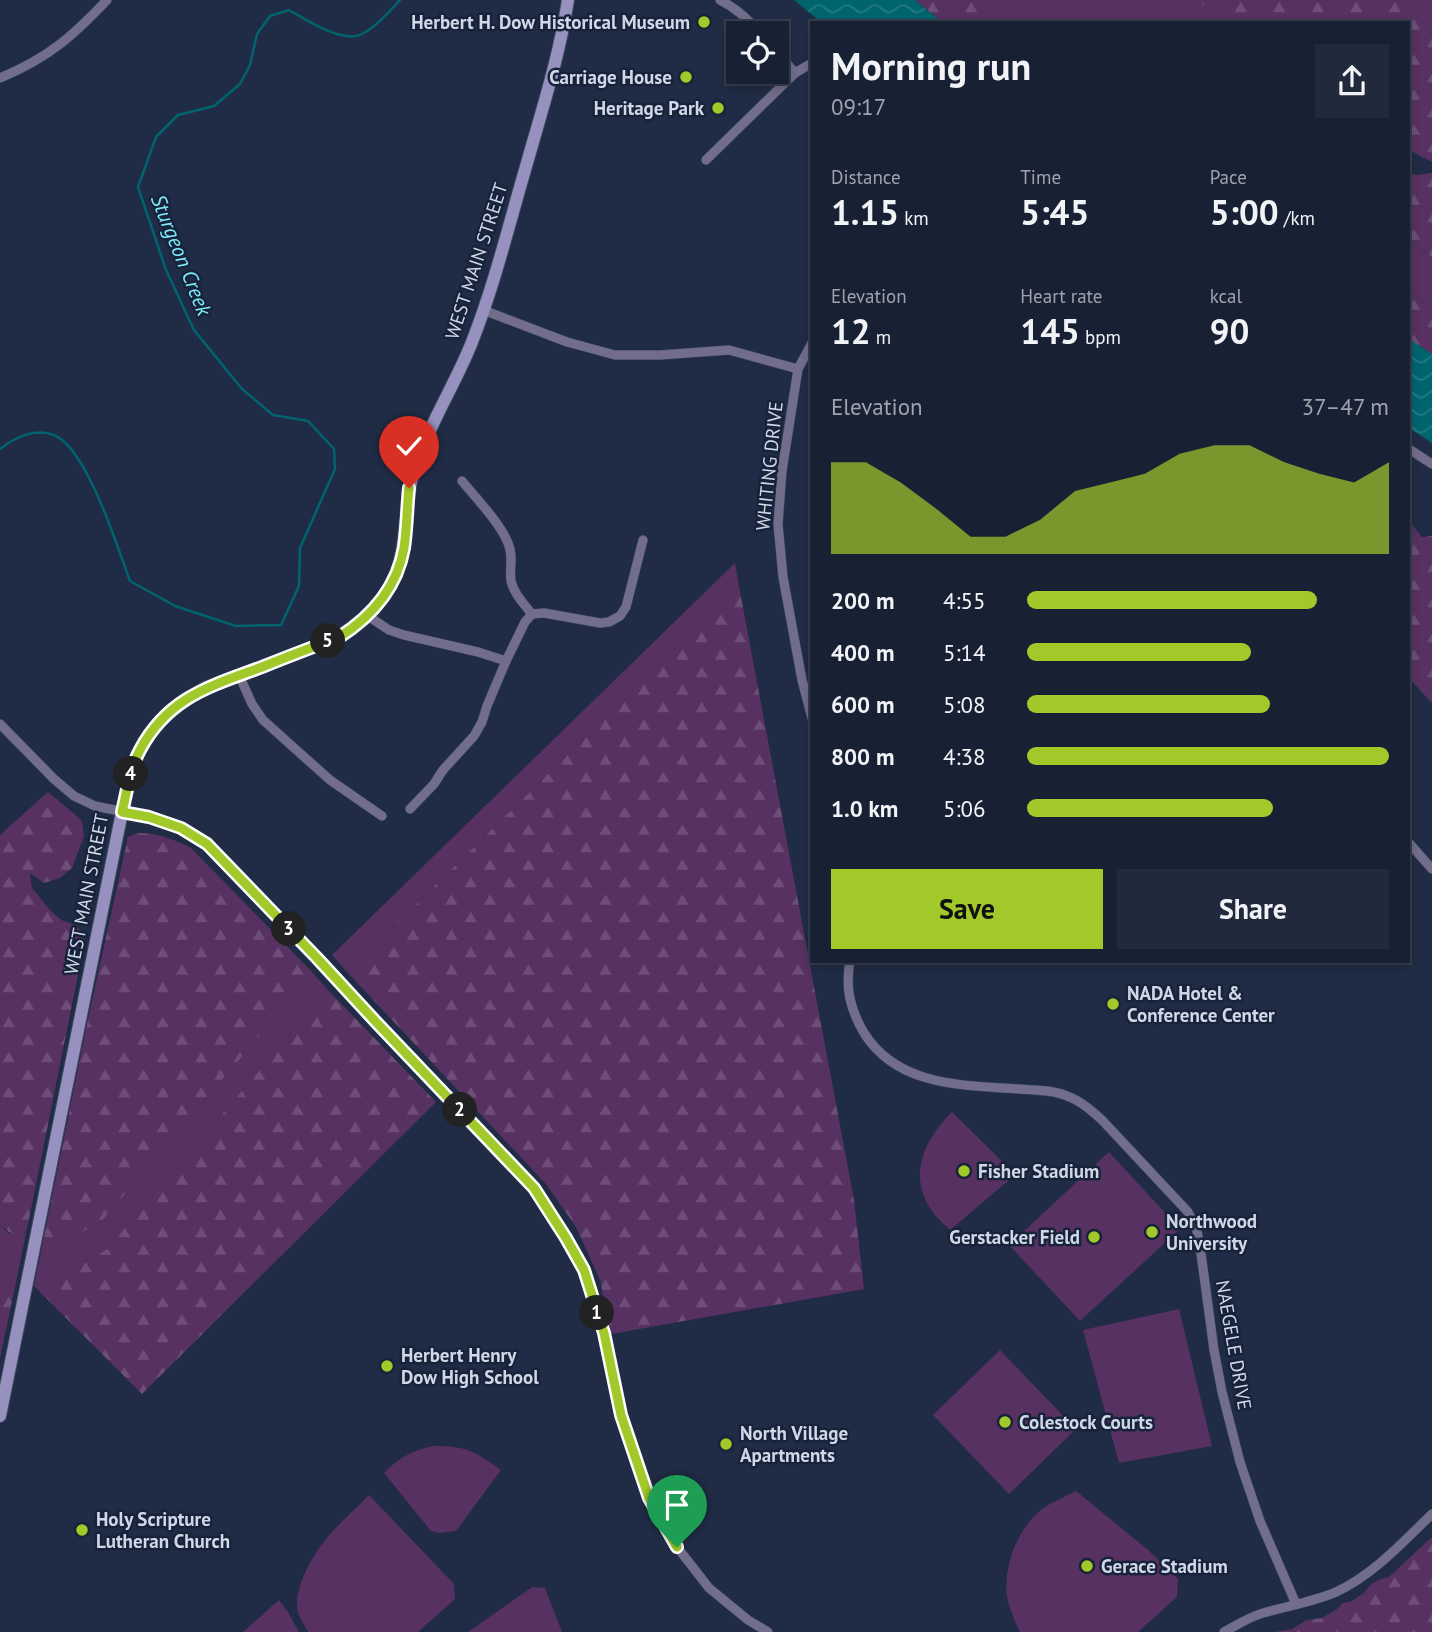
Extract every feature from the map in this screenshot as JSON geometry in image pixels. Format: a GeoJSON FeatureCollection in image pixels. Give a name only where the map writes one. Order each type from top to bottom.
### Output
{"type":"FeatureCollection","features":[{"type":"Feature","properties":{"kind":"street"},"geometry":{"type":"LineString","coordinates":[[0,78],[52,51],[76,32],[107,0]]}},
{"type":"Feature","properties":{"kind":"street","name":"WEST MAIN STREET"},"geometry":{"type":"LineString","coordinates":[[0,1416],[134,763],[156,726],[192,695],[338,638],[368,616],[389,589],[399,569],[404,549],[409,488],[414,469],[468,351],[494,280],[557,56],[568,0]]}},
{"type":"Feature","properties":{"kind":"street"},"geometry":{"type":"LineString","coordinates":[[720,0],[750,21]]}},
{"type":"Feature","properties":{"kind":"street"},"geometry":{"type":"LineString","coordinates":[[706,160],[795,73],[810,64]]}},
{"type":"Feature","properties":{"kind":"street"},"geometry":{"type":"LineString","coordinates":[[789,66],[795,73]]}},
{"type":"Feature","properties":{"kind":"street"},"geometry":{"type":"LineString","coordinates":[[483,310],[556,338],[615,355],[729,350],[798,369]]}},
{"type":"Feature","properties":{"kind":"street","name":"WHITING DRIVE"},"geometry":{"type":"LineString","coordinates":[[810,347],[798,369],[782,471],[778,524],[785,590],[810,710]]}},
{"type":"Feature","properties":{"kind":"street"},"geometry":{"type":"LineString","coordinates":[[1410,450],[1432,464]]}},
{"type":"Feature","properties":{"kind":"street"},"geometry":{"type":"LineString","coordinates":[[462,481],[488,512],[508,543],[512,559],[511,580],[517,596],[531,614]]}},
{"type":"Feature","properties":{"kind":"street"},"geometry":{"type":"LineString","coordinates":[[410,809],[474,736],[506,661],[531,614],[544,613],[600,622],[610,622],[620,616],[626,607],[643,540]]}},
{"type":"Feature","properties":{"kind":"street"},"geometry":{"type":"LineString","coordinates":[[368,616],[389,630],[404,635],[506,661]]}},
{"type":"Feature","properties":{"kind":"street"},"geometry":{"type":"LineString","coordinates":[[239,676],[263,720],[330,780],[382,816]]}},
{"type":"Feature","properties":{"kind":"street"},"geometry":{"type":"LineString","coordinates":[[0,724],[74,796],[95,806],[149,817],[181,828],[207,844],[534,1188],[584,1270],[604,1333],[621,1415],[649,1498],[677,1547],[709,1588],[748,1620],[768,1632]]}},
{"type":"Feature","properties":{"kind":"street"},"geometry":{"type":"LineString","coordinates":[[1410,844],[1432,869]]}},
{"type":"Feature","properties":{"kind":"street","name":"NAEGELE DRIVE"},"geometry":{"type":"LineString","coordinates":[[850,963],[847,988],[855,1018],[868,1039],[899,1067],[924,1079],[951,1084],[1044,1091],[1067,1096],[1088,1107],[1188,1212],[1199,1237],[1214,1350],[1237,1450],[1260,1521],[1296,1604]]}},
{"type":"Feature","properties":{"kind":"street"},"geometry":{"type":"LineString","coordinates":[[1224,1632],[1260,1614],[1335,1592],[1386,1557],[1432,1514]]}},
{"type":"Feature","properties":{"kind":"green space"},"geometry":{"type":"Polygon","coordinates":[[[915,0],[969,0],[994,21],[941,21],[915,0]]]}},
{"type":"Feature","properties":{"kind":"green space"},"geometry":{"type":"Polygon","coordinates":[[[969,0],[1197,0],[1224,21],[994,21],[969,0]]]}},
{"type":"Feature","properties":{"kind":"green space"},"geometry":{"type":"Polygon","coordinates":[[[1197,0],[1403,0],[1432,35],[1432,162],[1410,151],[1410,21],[1224,21],[1197,0]]]}},
{"type":"Feature","properties":{"kind":"green space"},"geometry":{"type":"Polygon","coordinates":[[[1403,0],[1432,0],[1432,35],[1403,0]]]}},
{"type":"Feature","properties":{"kind":"green space"},"geometry":{"type":"Polygon","coordinates":[[[1410,173],[1432,173],[1432,257],[1410,242],[1410,173]]]}},
{"type":"Feature","properties":{"kind":"green space"},"geometry":{"type":"Polygon","coordinates":[[[1410,242],[1432,257],[1432,305],[1410,294],[1410,242]]]}},
{"type":"Feature","properties":{"kind":"green space"},"geometry":{"type":"Polygon","coordinates":[[[1410,294],[1432,305],[1432,354],[1410,340],[1410,294]]]}},
{"type":"Feature","properties":{"kind":"green space"},"geometry":{"type":"Polygon","coordinates":[[[1410,522],[1422,537],[1432,536],[1432,703],[1410,679],[1410,522]]]}},
{"type":"Feature","properties":{"kind":"green space"},"geometry":{"type":"Polygon","coordinates":[[[735,563],[739,586],[347,972],[332,955],[735,563]]]}},
{"type":"Feature","properties":{"kind":"green space"},"geometry":{"type":"Polygon","coordinates":[[[739,586],[854,1200],[864,1289],[611,1334],[600,1280],[576,1227],[546,1184],[347,972],[739,586]]]}},
{"type":"Feature","properties":{"kind":"green space"},"geometry":{"type":"Polygon","coordinates":[[[48,792],[78,817],[82,822],[84,836],[72,868],[60,878],[44,883],[30,873],[32,888],[61,920],[75,925],[86,935],[27,1229],[17,1235],[0,1225],[0,835],[48,792]]]}},
{"type":"Feature","properties":{"kind":"green space"},"geometry":{"type":"Polygon","coordinates":[[[138,833],[165,837],[191,848],[313,973],[102,1221],[77,1235],[57,1241],[44,1237],[128,837],[138,833]]]}},
{"type":"Feature","properties":{"kind":"green space"},"geometry":{"type":"Polygon","coordinates":[[[313,973],[328,990],[106,1250],[72,1270],[34,1286],[44,1237],[58,1241],[102,1221],[313,973]]]}},
{"type":"Feature","properties":{"kind":"green space"},"geometry":{"type":"Polygon","coordinates":[[[328,990],[436,1102],[142,1394],[34,1286],[72,1270],[106,1250],[328,990]]]}},
{"type":"Feature","properties":{"kind":"green space","name":"Fisher Stadium"},"geometry":{"type":"Polygon","coordinates":[[[952,1112],[1008,1167],[1008,1181],[950,1230],[926,1201],[920,1174],[926,1148],[952,1112]]]}},
{"type":"Feature","properties":{"kind":"green space","name":"Gerstacker Field"},"geometry":{"type":"Polygon","coordinates":[[[1109,1152],[1180,1229],[1080,1321],[1009,1245],[1109,1152]]]}},
{"type":"Feature","properties":{"kind":"green space"},"geometry":{"type":"Polygon","coordinates":[[[0,1225],[9,1234],[25,1233],[27,1229],[15,1287],[0,1272],[0,1225]]]}},
{"type":"Feature","properties":{"kind":"green space"},"geometry":{"type":"Polygon","coordinates":[[[0,1272],[15,1287],[0,1358],[0,1272]]]}},
{"type":"Feature","properties":{"kind":"green space"},"geometry":{"type":"Polygon","coordinates":[[[1179,1309],[1212,1446],[1119,1463],[1083,1330],[1179,1309]]]}},
{"type":"Feature","properties":{"kind":"green space","name":"Colestock Courts"},"geometry":{"type":"Polygon","coordinates":[[[1000,1350],[1076,1429],[1009,1494],[933,1415],[1000,1350]]]}},
{"type":"Feature","properties":{"kind":"green space"},"geometry":{"type":"Polygon","coordinates":[[[433,1446],[470,1451],[501,1470],[456,1531],[431,1531],[384,1473],[406,1455],[433,1446]]]}},
{"type":"Feature","properties":{"kind":"green space","name":"Gerace Stadium"},"geometry":{"type":"Polygon","coordinates":[[[1076,1491],[1147,1549],[1178,1579],[1177,1597],[1138,1632],[1020,1632],[1016,1624],[1008,1601],[1006,1584],[1014,1548],[1033,1517],[1042,1509],[1076,1491]]]}},
{"type":"Feature","properties":{"kind":"green space"},"geometry":{"type":"Polygon","coordinates":[[[369,1495],[454,1584],[455,1599],[418,1632],[308,1632],[299,1615],[297,1603],[305,1573],[327,1538],[369,1495]]]}},
{"type":"Feature","properties":{"kind":"green space"},"geometry":{"type":"Polygon","coordinates":[[[1432,1537],[1432,1632],[1275,1632],[1292,1629],[1307,1620],[1322,1618],[1343,1603],[1352,1601],[1370,1585],[1389,1577],[1432,1537]]]}},
{"type":"Feature","properties":{"kind":"green space"},"geometry":{"type":"Polygon","coordinates":[[[532,1587],[545,1588],[562,1632],[468,1632],[532,1587]]]}},
{"type":"Feature","properties":{"kind":"green space"},"geometry":{"type":"Polygon","coordinates":[[[279,1600],[299,1632],[243,1632],[279,1600]]]}},
{"type":"Feature","properties":{"kind":"water"},"geometry":{"type":"Polygon","coordinates":[[[794,0],[915,0],[941,21],[820,21],[794,0]]]}},
{"type":"Feature","properties":{"kind":"water"},"geometry":{"type":"Polygon","coordinates":[[[1410,340],[1432,354],[1432,443],[1410,429],[1410,340]]]}},
{"type":"Feature","properties":{"kind":"waterway","name":"Sturgeon Creek"},"geometry":{"type":"LineString","coordinates":[[0,449],[19,437],[33,433],[54,435],[66,444],[78,459],[100,501],[130,581],[175,606],[236,626],[281,625],[299,586],[300,548],[335,469],[334,449],[308,421],[273,415],[242,389],[194,330],[166,270],[138,187],[156,137],[178,115],[214,106],[240,84],[250,65],[257,34],[270,16],[289,10],[325,30],[354,36],[373,27],[400,0]]}},
{"type":"Feature","properties":{"kind":"place","name":"Herbert H. Dow Historical Museum"},"geometry":{"type":"Point","coordinates":[704,22]}},
{"type":"Feature","properties":{"kind":"place","name":"Carriage House"},"geometry":{"type":"Point","coordinates":[686,77]}},
{"type":"Feature","properties":{"kind":"place","name":"Heritage Park"},"geometry":{"type":"Point","coordinates":[718,108]}},
{"type":"Feature","properties":{"kind":"place","name":"NADA Hotel & Conference Center"},"geometry":{"type":"Point","coordinates":[1113,1004]}},
{"type":"Feature","properties":{"kind":"place","name":"Fisher Stadium"},"geometry":{"type":"Point","coordinates":[964,1171]}},
{"type":"Feature","properties":{"kind":"place","name":"Northwood University"},"geometry":{"type":"Point","coordinates":[1152,1232]}},
{"type":"Feature","properties":{"kind":"place","name":"Gerstacker Field"},"geometry":{"type":"Point","coordinates":[1094,1237]}},
{"type":"Feature","properties":{"kind":"place","name":"Herbert Henry Dow High School"},"geometry":{"type":"Point","coordinates":[387,1366]}},
{"type":"Feature","properties":{"kind":"place","name":"Colestock Courts"},"geometry":{"type":"Point","coordinates":[1005,1422]}},
{"type":"Feature","properties":{"kind":"place","name":"North Village Apartments"},"geometry":{"type":"Point","coordinates":[726,1444]}},
{"type":"Feature","properties":{"kind":"place","name":"Holy Scripture Lutheran Church"},"geometry":{"type":"Point","coordinates":[82,1530]}},
{"type":"Feature","properties":{"kind":"place","name":"Gerace Stadium"},"geometry":{"type":"Point","coordinates":[1087,1566]}},
{"type":"Feature","properties":{"kind":"route"},"geometry":{"type":"LineString","coordinates":[[409,488],[404,549],[399,569],[389,589],[368,616],[338,638],[207,687],[178,705],[156,726],[140,750],[134,763],[122,812],[149,817],[181,828],[207,844],[534,1188],[584,1270],[604,1333],[621,1415],[649,1498],[677,1547]]}}]}
